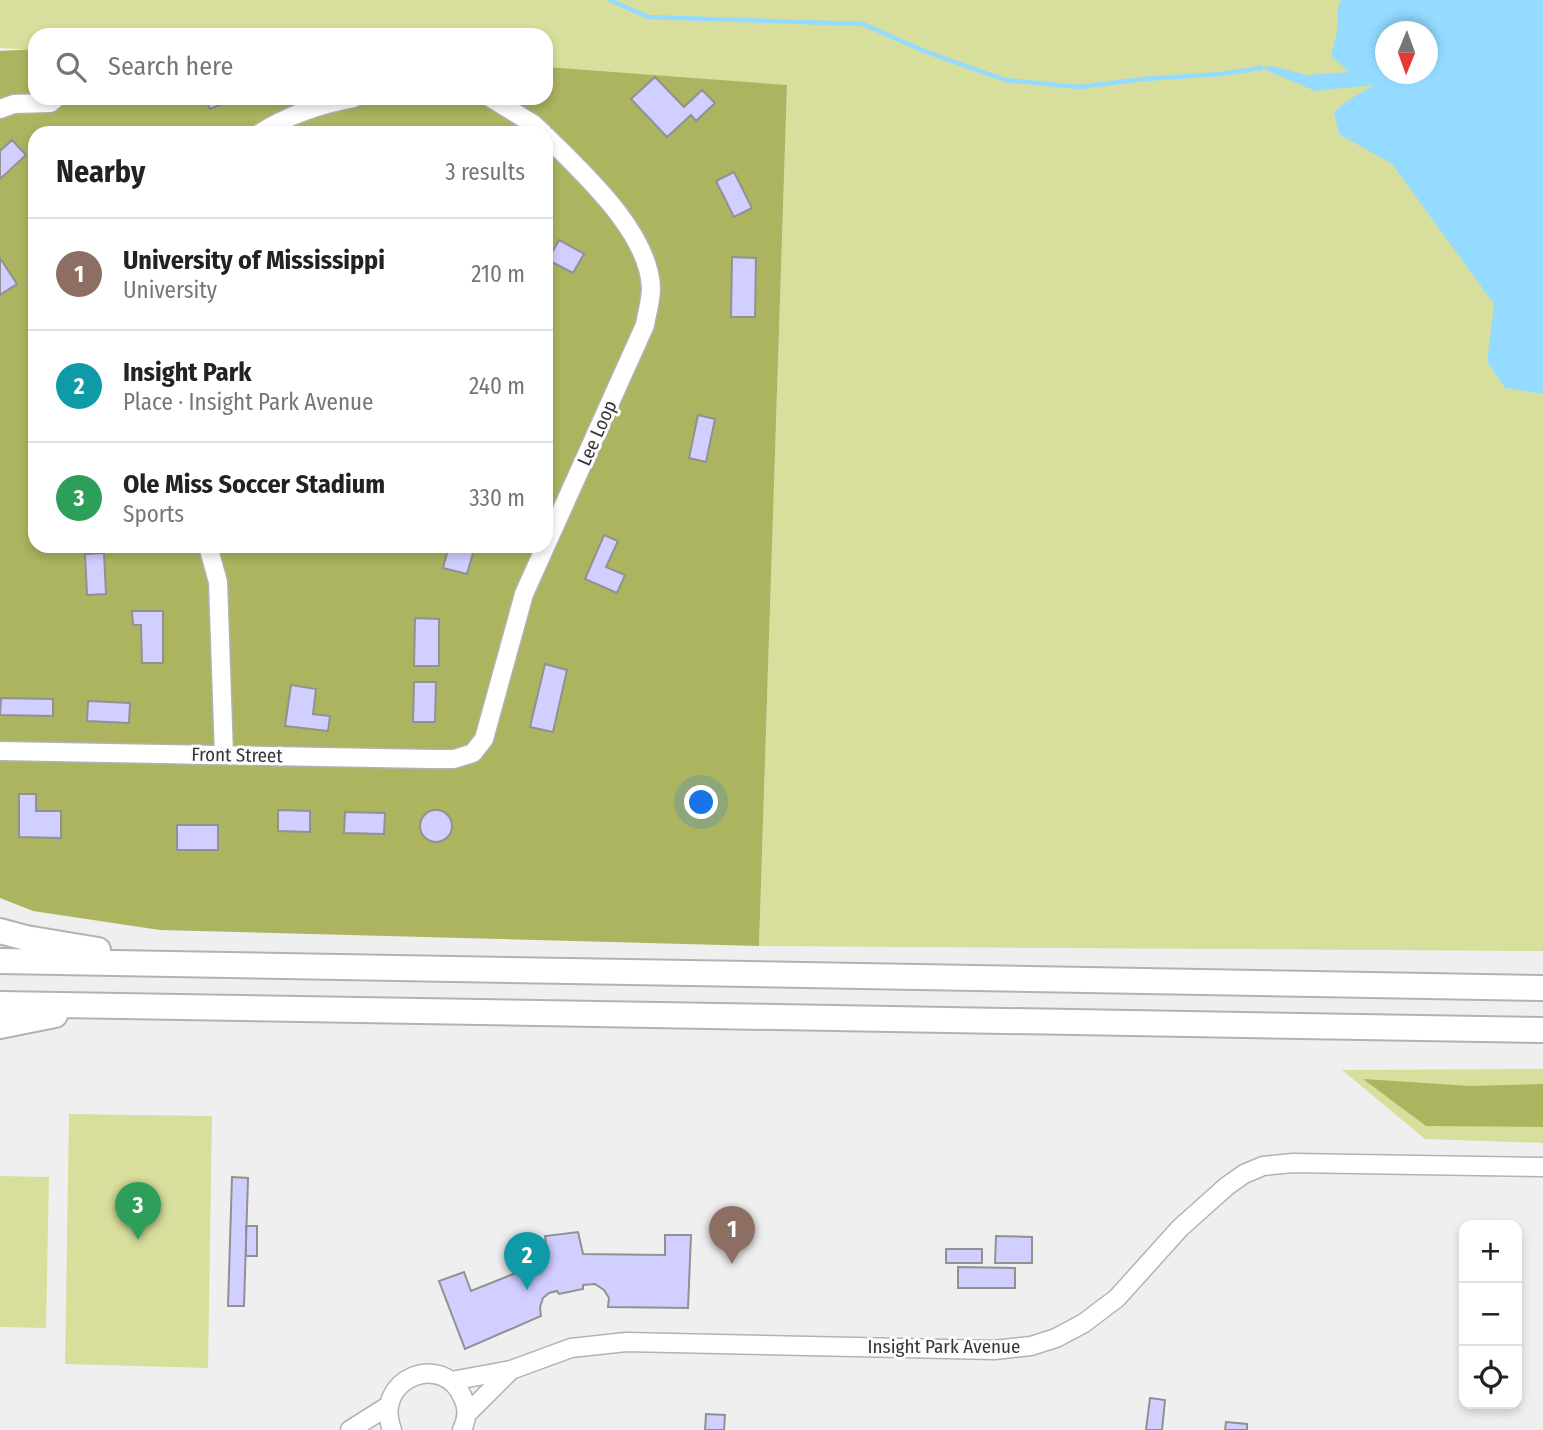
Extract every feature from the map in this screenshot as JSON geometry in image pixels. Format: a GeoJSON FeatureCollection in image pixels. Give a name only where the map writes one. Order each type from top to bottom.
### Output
{"type":"FeatureCollection","features":[{"type":"Feature","properties":{"kind":"highway"},"geometry":{"type":"LineString","coordinates":[[0,931],[75,946],[196,964]]}},
{"type":"Feature","properties":{"kind":"highway"},"geometry":{"type":"LineString","coordinates":[[0,961],[1543,989]]}},
{"type":"Feature","properties":{"kind":"highway"},"geometry":{"type":"LineString","coordinates":[[0,1004],[1543,1030]]}},
{"type":"Feature","properties":{"kind":"highway"},"geometry":{"type":"LineString","coordinates":[[0,1026],[100,1006]]}},
{"type":"Feature","properties":{"kind":"street"},"geometry":{"type":"LineString","coordinates":[[0,109],[14,104],[28,104]]}},
{"type":"Feature","properties":{"kind":"street"},"geometry":{"type":"LineString","coordinates":[[271,126],[327,105]]}},
{"type":"Feature","properties":{"kind":"street","name":"Lee Loop"},"geometry":{"type":"LineString","coordinates":[[502,105],[535,126]]}},
{"type":"Feature","properties":{"kind":"street","name":"Lee Loop"},"geometry":{"type":"LineString","coordinates":[[553,144],[620,212],[643,254],[651,287],[645,325],[553,530]]}},
{"type":"Feature","properties":{"kind":"street"},"geometry":{"type":"LineString","coordinates":[[210,553],[218,582],[224,755]]}},
{"type":"Feature","properties":{"kind":"street","name":"Lee Loop"},"geometry":{"type":"LineString","coordinates":[[474,753],[484,739],[524,594],[542,553]]}},
{"type":"Feature","properties":{"kind":"street","name":"Front Street"},"geometry":{"type":"LineString","coordinates":[[0,751],[443,759],[474,753]]}},
{"type":"Feature","properties":{"kind":"street","name":"Insight Park Avenue"},"geometry":{"type":"LineString","coordinates":[[451,1381],[511,1370],[571,1348],[626,1342],[994,1350],[1031,1346],[1056,1338],[1100,1313],[1180,1228],[1244,1174],[1263,1166],[1293,1163],[1543,1167]]}},
{"type":"Feature","properties":{"kind":"street"},"geometry":{"type":"LineString","coordinates":[[465,1422],[511,1370]]}},
{"type":"Feature","properties":{"kind":"street"},"geometry":{"type":"LineString","coordinates":[[391,1430],[387,1417],[388,1406],[398,1386],[417,1375],[440,1376],[451,1381],[465,1401],[465,1422]]}},
{"type":"Feature","properties":{"kind":"street"},"geometry":{"type":"LineString","coordinates":[[350,1430],[388,1406]]}},
{"type":"Feature","properties":{"kind":"green space"},"geometry":{"type":"Polygon","coordinates":[[[0,0],[1543,0],[1543,951],[759,946],[787,85],[553,74],[553,28],[28,28],[28,50],[0,48],[0,0]]]}},
{"type":"Feature","properties":{"kind":"green space"},"geometry":{"type":"Polygon","coordinates":[[[28,49],[28,105],[553,105],[553,68],[787,85],[759,946],[160,930],[33,911],[0,898],[0,51],[28,49]]]}},
{"type":"Feature","properties":{"kind":"green space"},"geometry":{"type":"Polygon","coordinates":[[[1543,1069],[1543,1143],[1425,1139],[1342,1070],[1543,1069]]]}},
{"type":"Feature","properties":{"kind":"green space"},"geometry":{"type":"Polygon","coordinates":[[[1363,1079],[1470,1086],[1543,1084],[1543,1127],[1426,1126],[1363,1079]]]}},
{"type":"Feature","properties":{"kind":"green space"},"geometry":{"type":"Polygon","coordinates":[[[69,1114],[212,1116],[208,1368],[65,1364],[69,1114]]]}},
{"type":"Feature","properties":{"kind":"green space"},"geometry":{"type":"Polygon","coordinates":[[[0,1176],[49,1177],[46,1328],[0,1327],[0,1176]]]}},
{"type":"Feature","properties":{"kind":"water"},"geometry":{"type":"Polygon","coordinates":[[[1341,0],[1543,0],[1543,394],[1505,388],[1487,362],[1494,304],[1392,164],[1339,134],[1334,112],[1374,85],[1315,91],[1261,68],[1271,66],[1307,75],[1349,72],[1331,56],[1341,0]]]}},
{"type":"Feature","properties":{"kind":"building"},"geometry":{"type":"Polygon","coordinates":[[[655,77],[684,107],[702,90],[715,103],[696,121],[691,115],[667,137],[631,99],[655,77]]]}},
{"type":"Feature","properties":{"kind":"building"},"geometry":{"type":"Polygon","coordinates":[[[12,140],[26,155],[0,179],[0,151],[12,140]]]}},
{"type":"Feature","properties":{"kind":"building"},"geometry":{"type":"Polygon","coordinates":[[[734,172],[752,208],[734,217],[716,181],[734,172]]]}},
{"type":"Feature","properties":{"kind":"building"},"geometry":{"type":"Polygon","coordinates":[[[559,240],[584,254],[573,273],[553,263],[553,251],[559,240]]]}},
{"type":"Feature","properties":{"kind":"building"},"geometry":{"type":"Polygon","coordinates":[[[732,257],[756,258],[755,317],[731,317],[732,257]]]}},
{"type":"Feature","properties":{"kind":"building"},"geometry":{"type":"Polygon","coordinates":[[[0,258],[17,284],[0,295],[0,258]]]}},
{"type":"Feature","properties":{"kind":"building"},"geometry":{"type":"Polygon","coordinates":[[[698,415],[715,419],[706,462],[689,458],[698,415]]]}},
{"type":"Feature","properties":{"kind":"building"},"geometry":{"type":"Polygon","coordinates":[[[604,535],[618,541],[606,567],[625,575],[617,593],[585,579],[604,535]]]}},
{"type":"Feature","properties":{"kind":"building"},"geometry":{"type":"Polygon","coordinates":[[[104,553],[106,594],[87,595],[85,554],[104,553]]]}},
{"type":"Feature","properties":{"kind":"building"},"geometry":{"type":"Polygon","coordinates":[[[447,553],[473,553],[467,574],[443,568],[447,553]]]}},
{"type":"Feature","properties":{"kind":"building"},"geometry":{"type":"Polygon","coordinates":[[[132,611],[163,611],[163,663],[142,663],[141,625],[133,625],[132,611]]]}},
{"type":"Feature","properties":{"kind":"building"},"geometry":{"type":"Polygon","coordinates":[[[415,618],[439,619],[439,666],[414,666],[415,618]]]}},
{"type":"Feature","properties":{"kind":"building"},"geometry":{"type":"Polygon","coordinates":[[[545,664],[567,670],[553,732],[530,727],[545,664]]]}},
{"type":"Feature","properties":{"kind":"building"},"geometry":{"type":"Polygon","coordinates":[[[414,682],[436,682],[435,722],[413,722],[414,682]]]}},
{"type":"Feature","properties":{"kind":"building"},"geometry":{"type":"Polygon","coordinates":[[[291,685],[316,689],[313,714],[330,716],[328,731],[285,726],[291,685]]]}},
{"type":"Feature","properties":{"kind":"building"},"geometry":{"type":"Polygon","coordinates":[[[1,698],[53,699],[53,716],[0,715],[1,698]]]}},
{"type":"Feature","properties":{"kind":"building"},"geometry":{"type":"Polygon","coordinates":[[[88,701],[130,703],[129,723],[87,721],[88,701]]]}},
{"type":"Feature","properties":{"kind":"building"},"geometry":{"type":"Polygon","coordinates":[[[19,794],[36,794],[36,811],[61,811],[61,838],[19,837],[19,794]]]}},
{"type":"Feature","properties":{"kind":"building"},"geometry":{"type":"Polygon","coordinates":[[[278,810],[310,811],[310,832],[278,831],[278,810]]]}},
{"type":"Feature","properties":{"kind":"building"},"geometry":{"type":"Polygon","coordinates":[[[436,810],[447,815],[452,826],[447,837],[436,842],[425,837],[420,826],[425,815],[436,810]]]}},
{"type":"Feature","properties":{"kind":"building"},"geometry":{"type":"Polygon","coordinates":[[[345,812],[385,813],[384,834],[344,833],[345,812]]]}},
{"type":"Feature","properties":{"kind":"building"},"geometry":{"type":"Polygon","coordinates":[[[177,825],[218,825],[218,850],[177,850],[177,825]]]}},
{"type":"Feature","properties":{"kind":"building"},"geometry":{"type":"Polygon","coordinates":[[[232,1177],[248,1178],[244,1306],[228,1306],[232,1177]]]}},
{"type":"Feature","properties":{"kind":"building"},"geometry":{"type":"Polygon","coordinates":[[[246,1226],[257,1226],[257,1256],[246,1256],[246,1226]]]}},
{"type":"Feature","properties":{"kind":"building"},"geometry":{"type":"Polygon","coordinates":[[[578,1232],[583,1254],[665,1255],[665,1235],[691,1235],[688,1308],[608,1307],[609,1298],[604,1290],[595,1284],[583,1285],[583,1289],[559,1294],[557,1291],[549,1293],[543,1298],[541,1316],[465,1349],[439,1281],[464,1272],[471,1291],[548,1260],[545,1236],[578,1232]]]}},
{"type":"Feature","properties":{"kind":"building"},"geometry":{"type":"Polygon","coordinates":[[[996,1236],[1032,1237],[1032,1263],[995,1263],[996,1236]]]}},
{"type":"Feature","properties":{"kind":"building"},"geometry":{"type":"Polygon","coordinates":[[[946,1249],[982,1249],[982,1263],[946,1263],[946,1249]]]}},
{"type":"Feature","properties":{"kind":"building"},"geometry":{"type":"Polygon","coordinates":[[[958,1267],[1015,1268],[1015,1288],[958,1288],[958,1267]]]}},
{"type":"Feature","properties":{"kind":"building"},"geometry":{"type":"Polygon","coordinates":[[[1150,1398],[1165,1400],[1162,1430],[1146,1430],[1150,1398]]]}},
{"type":"Feature","properties":{"kind":"building"},"geometry":{"type":"Polygon","coordinates":[[[706,1414],[725,1415],[724,1430],[705,1430],[706,1414]]]}},
{"type":"Feature","properties":{"kind":"building"},"geometry":{"type":"Polygon","coordinates":[[[1226,1422],[1247,1424],[1247,1430],[1225,1430],[1226,1422]]]}},
{"type":"Feature","properties":{"kind":"waterway"},"geometry":{"type":"LineString","coordinates":[[610,0],[648,17],[863,24],[924,51],[1005,80],[1079,87],[1261,68]]}},
{"type":"Feature","properties":{"kind":"place","name":"Ole Miss Soccer Stadium"},"geometry":{"type":"Point","coordinates":[138,1240]}},
{"type":"Feature","properties":{"kind":"place","name":"University of Mississippi"},"geometry":{"type":"Point","coordinates":[732,1264]}},
{"type":"Feature","properties":{"kind":"place","name":"Insight Park"},"geometry":{"type":"Point","coordinates":[527,1290]}}]}
